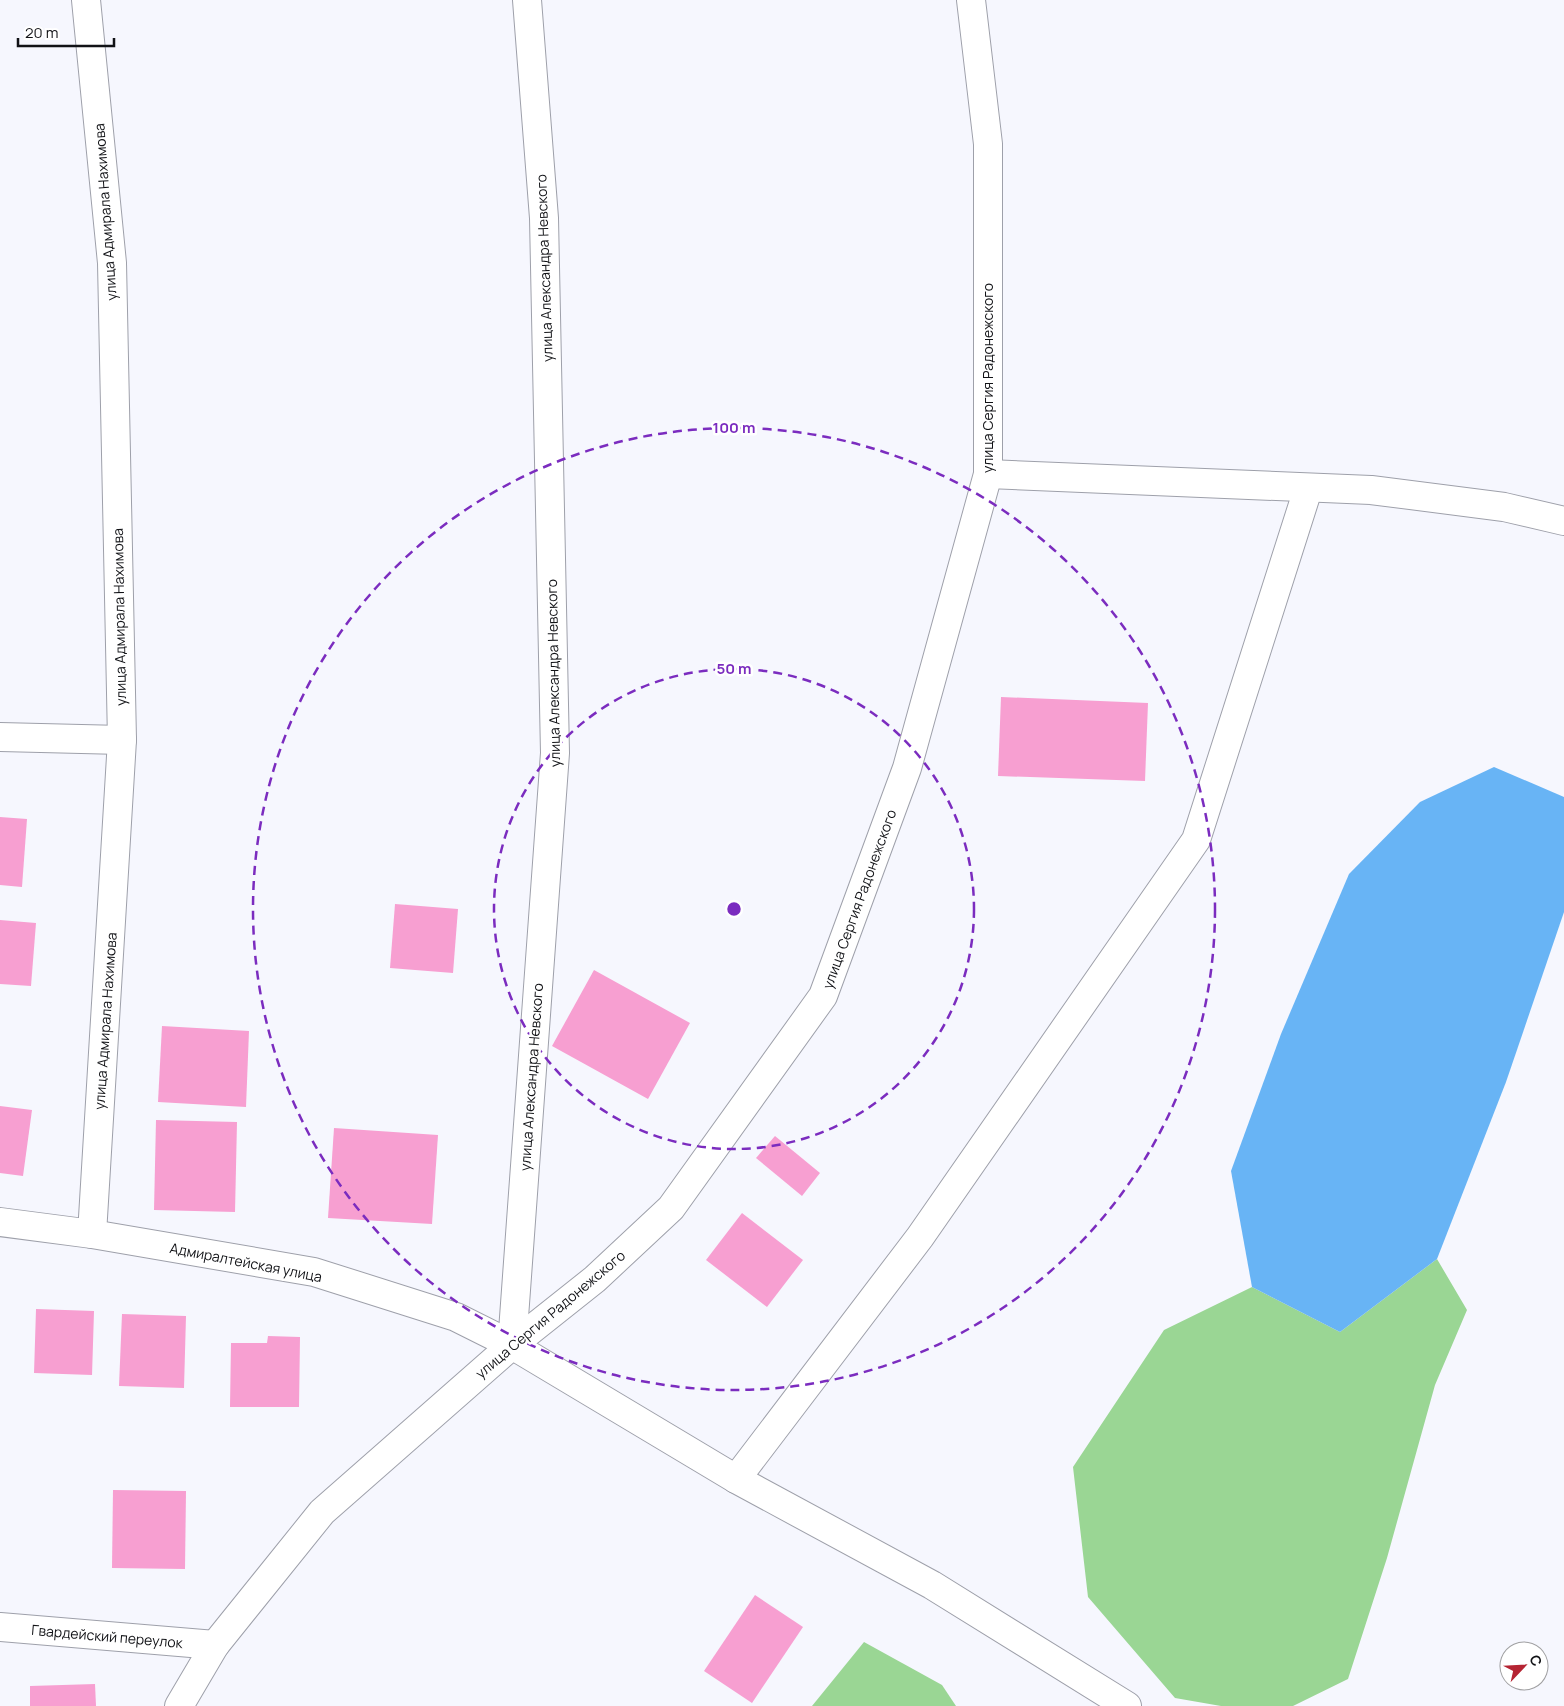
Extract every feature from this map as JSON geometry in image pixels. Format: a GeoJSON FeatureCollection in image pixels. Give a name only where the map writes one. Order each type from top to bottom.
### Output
{"type":"FeatureCollection","features":[{"type":"Feature","properties":{"kind":"street","name":"улица Адмирала Нахимова"},"geometry":{"type":"LineString","coordinates":[[86,0],[112,263],[122,740],[92,1234]]}},
{"type":"Feature","properties":{"kind":"street","name":"улица Александра Невского"},"geometry":{"type":"LineString","coordinates":[[512,1345],[555,752],[544,218],[526,0]]}},
{"type":"Feature","properties":{"kind":"street","name":"улица Сергия Радонежского"},"geometry":{"type":"LineString","coordinates":[[179,1706],[215,1645],[322,1512],[512,1345],[595,1280],[671,1208],[823,996],[907,768],[988,474],[988,144],[971,0]]}},
{"type":"Feature","properties":{"kind":"street"},"geometry":{"type":"LineString","coordinates":[[988,474],[1308,489],[1371,490],[1504,507],[1564,521]]}},
{"type":"Feature","properties":{"kind":"street"},"geometry":{"type":"LineString","coordinates":[[736,1479],[920,1236],[1196,840],[1308,489]]}},
{"type":"Feature","properties":{"kind":"street"},"geometry":{"type":"LineString","coordinates":[[0,737],[122,740]]}},
{"type":"Feature","properties":{"kind":"street","name":"Адмиралтейская улица"},"geometry":{"type":"LineString","coordinates":[[0,1222],[92,1234],[314,1272],[456,1316],[512,1345],[736,1479],[932,1585],[1127,1706]]}},
{"type":"Feature","properties":{"kind":"street","name":"Гвардейский переулок"},"geometry":{"type":"LineString","coordinates":[[0,1627],[215,1645]]}},
{"type":"Feature","properties":{"kind":"green space"},"geometry":{"type":"Polygon","coordinates":[[[1437,1259],[1467,1310],[1435,1385],[1387,1558],[1348,1679],[1293,1706],[1221,1706],[1175,1698],[1088,1597],[1073,1467],[1164,1330],[1252,1287],[1340,1332],[1437,1259]]]}},
{"type":"Feature","properties":{"kind":"green space"},"geometry":{"type":"Polygon","coordinates":[[[864,1642],[942,1685],[956,1706],[812,1706],[864,1642]]]}},
{"type":"Feature","properties":{"kind":"water"},"geometry":{"type":"Polygon","coordinates":[[[1494,767],[1564,797],[1564,912],[1506,1082],[1437,1259],[1340,1332],[1252,1287],[1231,1171],[1281,1034],[1349,874],[1420,802],[1494,767]]]}},
{"type":"Feature","properties":{"kind":"building"},"geometry":{"type":"Polygon","coordinates":[[[1001,697],[1148,703],[1145,781],[998,776],[1001,697]]]}},
{"type":"Feature","properties":{"kind":"building"},"geometry":{"type":"Polygon","coordinates":[[[0,817],[27,819],[22,887],[0,885],[0,817]]]}},
{"type":"Feature","properties":{"kind":"building"},"geometry":{"type":"Polygon","coordinates":[[[395,904],[458,909],[453,973],[390,968],[395,904]]]}},
{"type":"Feature","properties":{"kind":"building"},"geometry":{"type":"Polygon","coordinates":[[[0,920],[36,923],[31,986],[0,984],[0,920]]]}},
{"type":"Feature","properties":{"kind":"building"},"geometry":{"type":"Polygon","coordinates":[[[594,970],[690,1023],[648,1099],[552,1046],[594,970]]]}},
{"type":"Feature","properties":{"kind":"building"},"geometry":{"type":"Polygon","coordinates":[[[162,1026],[249,1031],[246,1107],[158,1102],[162,1026]]]}},
{"type":"Feature","properties":{"kind":"building"},"geometry":{"type":"Polygon","coordinates":[[[0,1106],[32,1110],[23,1176],[0,1173],[0,1106]]]}},
{"type":"Feature","properties":{"kind":"building"},"geometry":{"type":"Polygon","coordinates":[[[156,1120],[237,1122],[235,1212],[154,1210],[156,1120]]]}},
{"type":"Feature","properties":{"kind":"building"},"geometry":{"type":"Polygon","coordinates":[[[334,1128],[438,1135],[432,1224],[328,1218],[334,1128]]]}},
{"type":"Feature","properties":{"kind":"building"},"geometry":{"type":"Polygon","coordinates":[[[775,1136],[820,1173],[802,1196],[756,1158],[775,1136]]]}},
{"type":"Feature","properties":{"kind":"building"},"geometry":{"type":"Polygon","coordinates":[[[742,1213],[803,1260],[767,1307],[706,1260],[742,1213]]]}},
{"type":"Feature","properties":{"kind":"building"},"geometry":{"type":"Polygon","coordinates":[[[36,1309],[94,1311],[92,1375],[34,1373],[36,1309]]]}},
{"type":"Feature","properties":{"kind":"building"},"geometry":{"type":"Polygon","coordinates":[[[122,1314],[186,1316],[184,1388],[119,1386],[122,1314]]]}},
{"type":"Feature","properties":{"kind":"building"},"geometry":{"type":"Polygon","coordinates":[[[268,1336],[300,1337],[299,1407],[230,1407],[231,1343],[267,1343],[268,1336]]]}},
{"type":"Feature","properties":{"kind":"building"},"geometry":{"type":"Polygon","coordinates":[[[113,1490],[186,1491],[185,1569],[112,1568],[113,1490]]]}},
{"type":"Feature","properties":{"kind":"building"},"geometry":{"type":"Polygon","coordinates":[[[755,1595],[803,1627],[752,1703],[704,1671],[755,1595]]]}},
{"type":"Feature","properties":{"kind":"building"},"geometry":{"type":"Polygon","coordinates":[[[95,1684],[96,1706],[30,1706],[30,1686],[95,1684]]]}}]}
